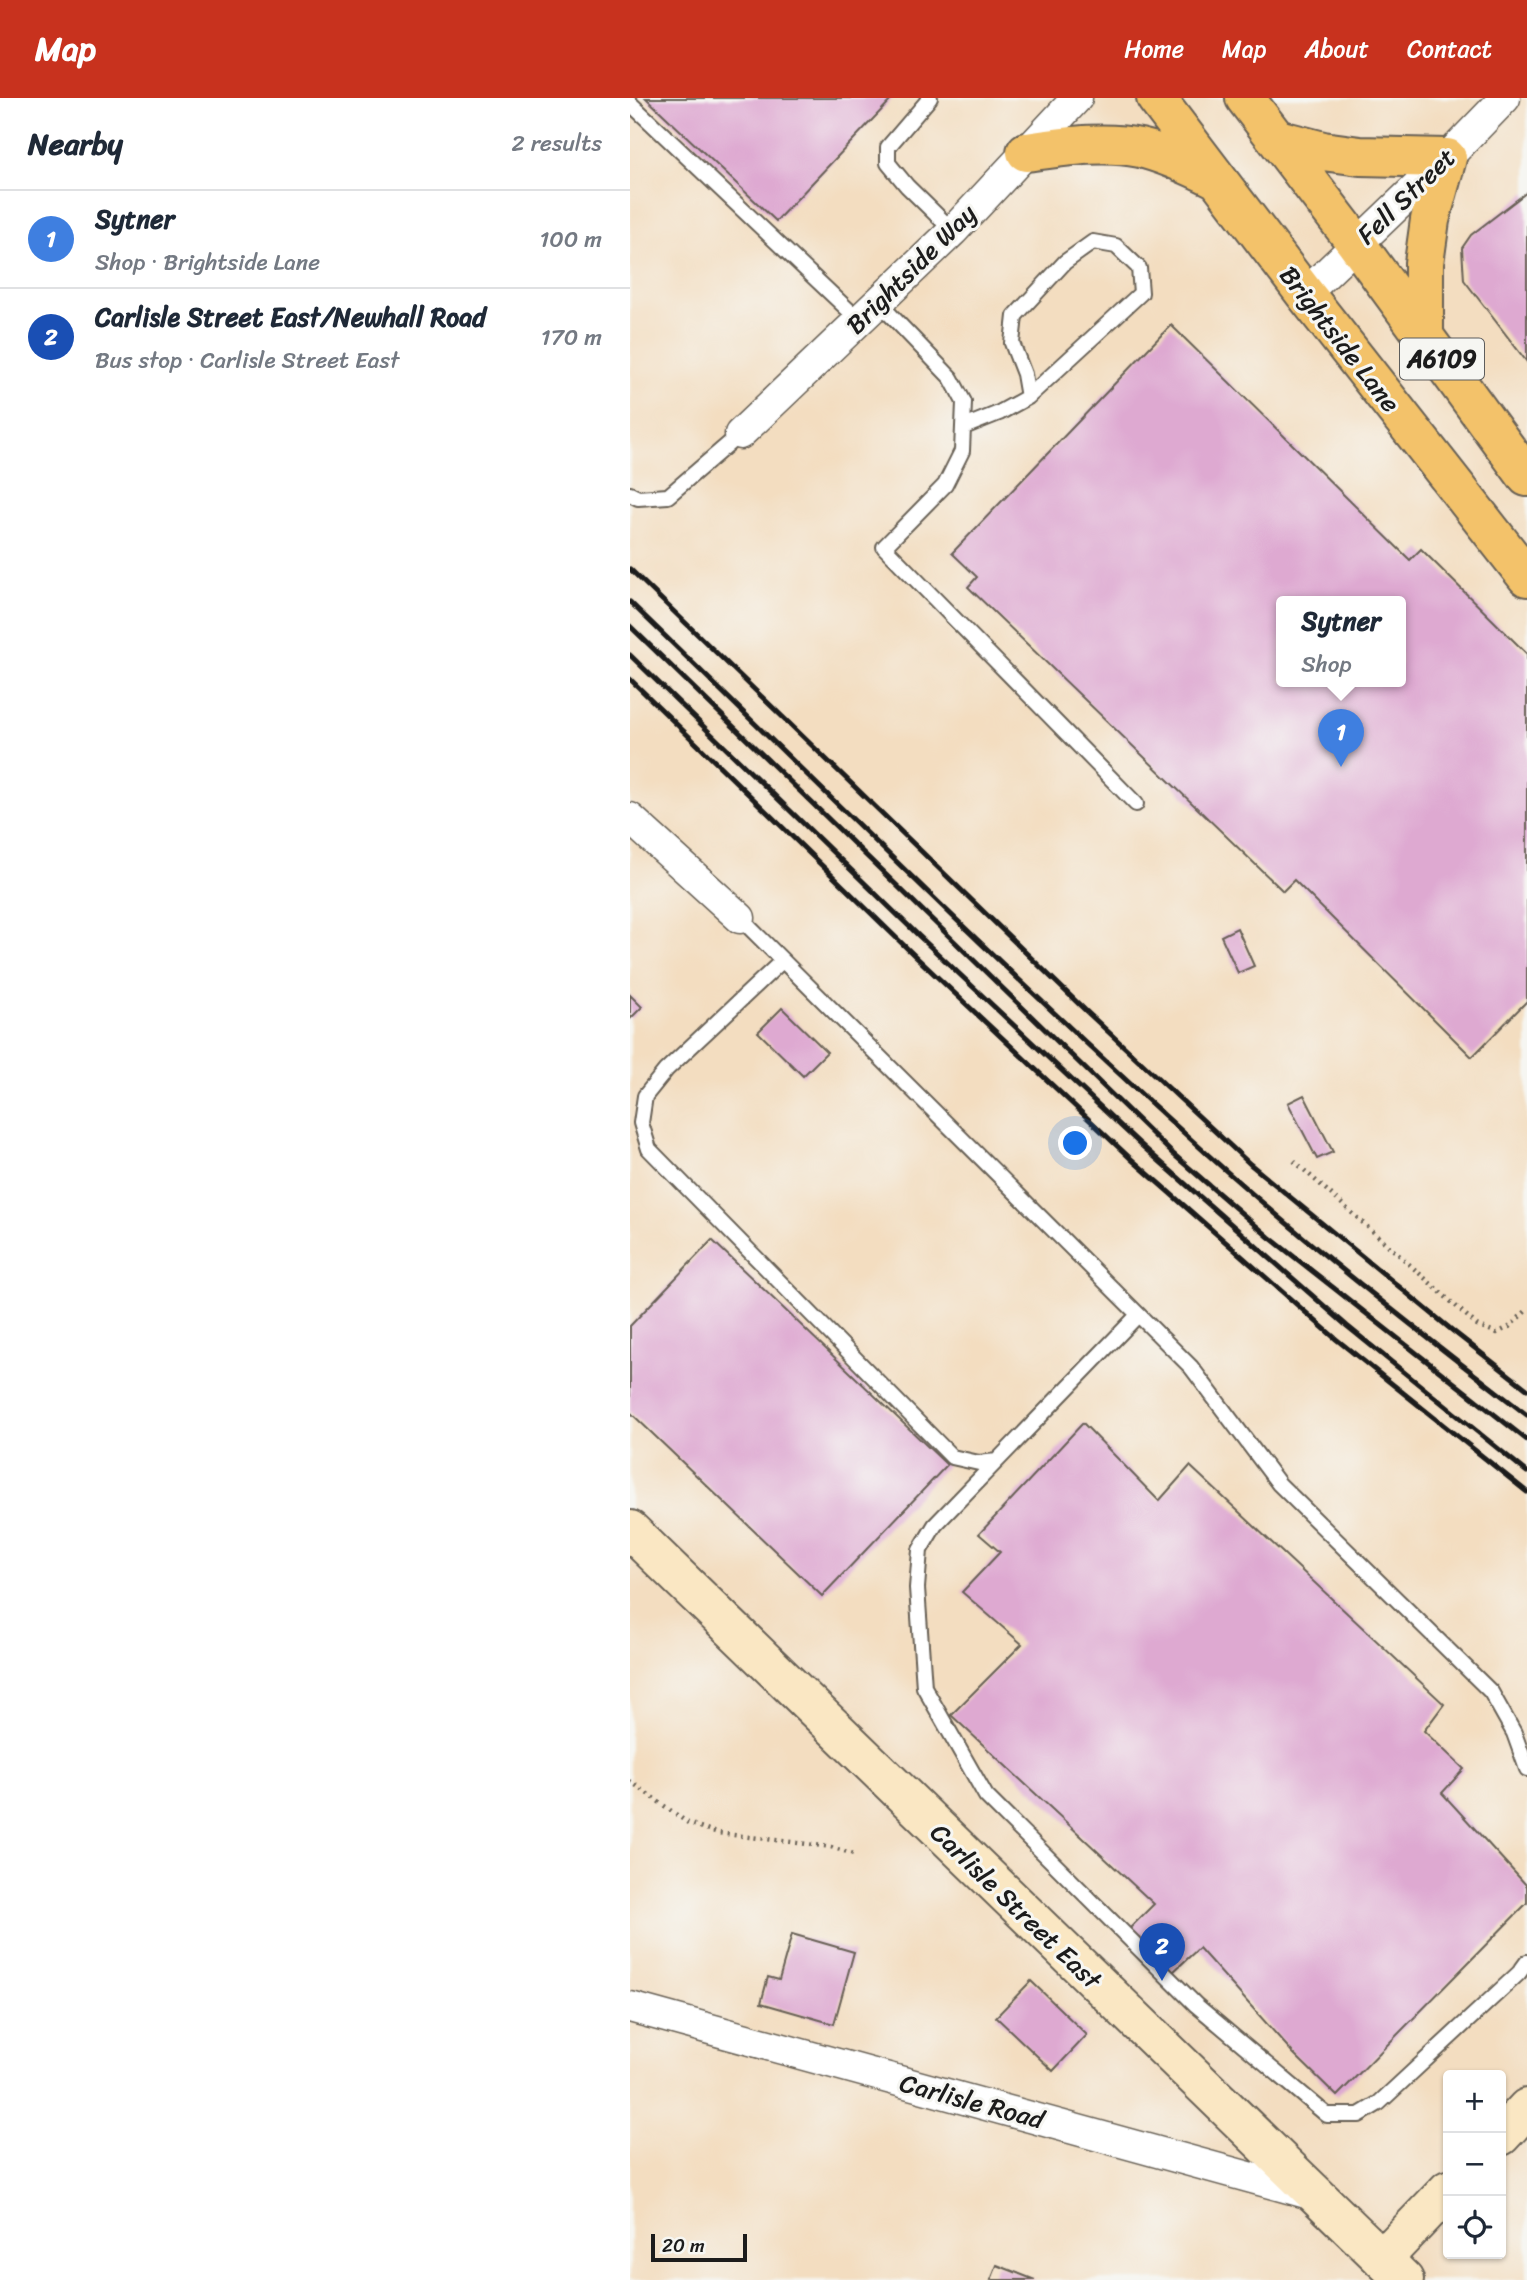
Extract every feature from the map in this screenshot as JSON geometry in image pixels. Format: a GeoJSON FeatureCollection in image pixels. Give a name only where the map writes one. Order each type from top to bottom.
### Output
{"type":"FeatureCollection","features":[{"type":"Feature","properties":{"kind":"main road","name":"Brightside Lane"},"geometry":{"type":"LineString","coordinates":[[1156,98],[1527,578]]}},
{"type":"Feature","properties":{"kind":"main road","name":"A6109"},"geometry":{"type":"LineString","coordinates":[[1245,98],[1424,334],[1527,477]]}},
{"type":"Feature","properties":{"kind":"main road"},"geometry":{"type":"LineString","coordinates":[[1277,139],[1360,156],[1447,158],[1428,231],[1424,263],[1424,334]]}},
{"type":"Feature","properties":{"kind":"main road"},"geometry":{"type":"LineString","coordinates":[[1026,152],[1071,146],[1138,147],[1175,159],[1220,180]]}},
{"type":"Feature","properties":{"kind":"main road","name":"Carlisle Street East"},"geometry":{"type":"LineString","coordinates":[[630,1530],[1314,2194],[1387,2269]]}},
{"type":"Feature","properties":{"kind":"main road"},"geometry":{"type":"LineString","coordinates":[[1504,2133],[1527,2108]]}},
{"type":"Feature","properties":{"kind":"main road"},"geometry":{"type":"LineString","coordinates":[[1387,2269],[1443,2196]]}},
{"type":"Feature","properties":{"kind":"street","name":"Brightside Way"},"geometry":{"type":"LineString","coordinates":[[740,434],[953,230],[1077,98]]}},
{"type":"Feature","properties":{"kind":"street","name":"Fell Street"},"geometry":{"type":"LineString","coordinates":[[1305,294],[1506,98]]}},
{"type":"Feature","properties":{"kind":"street"},"geometry":{"type":"LineString","coordinates":[[631,821],[740,918]]}},
{"type":"Feature","properties":{"kind":"street","name":"Carlisle Road"},"geometry":{"type":"LineString","coordinates":[[630,2007],[1314,2194]]}},
{"type":"Feature","properties":{"kind":"lane"},"geometry":{"type":"LineString","coordinates":[[930,98],[888,147],[888,163],[907,186],[953,230]]}},
{"type":"Feature","properties":{"kind":"lane"},"geometry":{"type":"LineString","coordinates":[[630,103],[869,312],[951,378],[964,402],[962,451],[945,485],[884,547],[1136,804]]}},
{"type":"Feature","properties":{"kind":"lane"},"geometry":{"type":"LineString","coordinates":[[964,427],[999,413],[1028,397],[1141,293],[1139,268],[1115,246],[1093,242],[1065,262],[1015,316],[1012,343],[1024,374],[1028,397]]}},
{"type":"Feature","properties":{"kind":"lane"},"geometry":{"type":"LineString","coordinates":[[630,494],[638,498],[668,496],[740,434]]}},
{"type":"Feature","properties":{"kind":"lane"},"geometry":{"type":"LineString","coordinates":[[740,918],[1191,1367],[1279,1484],[1491,1692],[1514,1733],[1527,1769]]}},
{"type":"Feature","properties":{"kind":"lane"},"geometry":{"type":"LineString","coordinates":[[782,961],[666,1070],[645,1096],[641,1123],[649,1149],[921,1429],[952,1457],[979,1464],[997,1461]]}},
{"type":"Feature","properties":{"kind":"lane"},"geometry":{"type":"LineString","coordinates":[[1138,1315],[935,1525],[920,1550],[918,1588],[924,1688],[986,1796],[1196,2005],[1327,2115],[1359,2115],[1379,2103],[1519,1973],[1527,1962]]}},
{"type":"Feature","properties":{"kind":"path"},"geometry":{"type":"LineString","coordinates":[[1294,1161],[1477,1325],[1497,1333],[1509,1327],[1527,1310]]}},
{"type":"Feature","properties":{"kind":"path"},"geometry":{"type":"LineString","coordinates":[[630,1781],[688,1823],[718,1833],[831,1847],[857,1855]]}},
{"type":"Feature","properties":{"kind":"building"},"geometry":{"type":"Polygon","coordinates":[[[646,98],[893,98],[776,221],[646,98]]]}},
{"type":"Feature","properties":{"kind":"building"},"geometry":{"type":"Polygon","coordinates":[[[1527,192],[1527,362],[1464,280],[1462,248],[1471,235],[1527,192]]]}},
{"type":"Feature","properties":{"kind":"building"},"geometry":{"type":"Polygon","coordinates":[[[1171,325],[1410,560],[1421,549],[1527,654],[1527,1001],[1472,1057],[1294,880],[1283,891],[968,587],[977,577],[952,553],[1171,325]]]}},
{"type":"Feature","properties":{"kind":"building"},"geometry":{"type":"Polygon","coordinates":[[[1237,928],[1254,966],[1238,973],[1221,936],[1237,928]]]}},
{"type":"Feature","properties":{"kind":"building"},"geometry":{"type":"Polygon","coordinates":[[[630,995],[642,1007],[630,1019],[630,995]]]}},
{"type":"Feature","properties":{"kind":"building"},"geometry":{"type":"Polygon","coordinates":[[[782,1008],[827,1052],[803,1076],[758,1032],[782,1008]]]}},
{"type":"Feature","properties":{"kind":"building"},"geometry":{"type":"Polygon","coordinates":[[[1304,1095],[1333,1152],[1317,1159],[1288,1103],[1304,1095]]]}},
{"type":"Feature","properties":{"kind":"building"},"geometry":{"type":"Polygon","coordinates":[[[712,1240],[947,1465],[822,1596],[630,1412],[630,1326],[712,1240]]]}},
{"type":"Feature","properties":{"kind":"building"},"geometry":{"type":"Polygon","coordinates":[[[1083,1423],[1159,1501],[1190,1466],[1444,1704],[1424,1731],[1464,1769],[1442,1793],[1527,1886],[1527,1903],[1337,2096],[1293,2053],[1199,1948],[1173,1972],[1129,1929],[1154,1904],[951,1715],[1022,1644],[962,1592],[1000,1552],[979,1534],[1083,1423]]]}},
{"type":"Feature","properties":{"kind":"building"},"geometry":{"type":"Polygon","coordinates":[[[792,1934],[854,1952],[834,2024],[761,2003],[768,1977],[779,1980],[792,1934]]]}},
{"type":"Feature","properties":{"kind":"building"},"geometry":{"type":"Polygon","coordinates":[[[1031,1981],[1087,2035],[1053,2071],[996,2017],[1031,1981]]]}},
{"type":"Feature","properties":{"kind":"building"},"geometry":{"type":"Polygon","coordinates":[[[997,2265],[1035,2280],[991,2280],[997,2265]]]}},
{"type":"Feature","properties":{"kind":"railway"},"geometry":{"type":"LineString","coordinates":[[630,569],[1086,1011],[1250,1164],[1527,1389]]}},
{"type":"Feature","properties":{"kind":"railway"},"geometry":{"type":"LineString","coordinates":[[630,602],[974,936],[1184,1133],[1352,1278],[1527,1415]]}},
{"type":"Feature","properties":{"kind":"railway"},"geometry":{"type":"LineString","coordinates":[[630,626],[1172,1153],[1269,1237],[1527,1440]]}},
{"type":"Feature","properties":{"kind":"railway"},"geometry":{"type":"LineString","coordinates":[[630,655],[919,936],[1140,1144],[1347,1326],[1527,1472]]}},
{"type":"Feature","properties":{"kind":"railway"},"geometry":{"type":"LineString","coordinates":[[630,679],[915,956],[1130,1158],[1336,1339],[1527,1492]]}},
{"type":"Feature","properties":{"kind":"place","name":"Sytner"},"geometry":{"type":"Point","coordinates":[1341,767]}},
{"type":"Feature","properties":{"kind":"place","name":"Carlisle Street East/Newhall Road"},"geometry":{"type":"Point","coordinates":[1162,1981]}}]}
